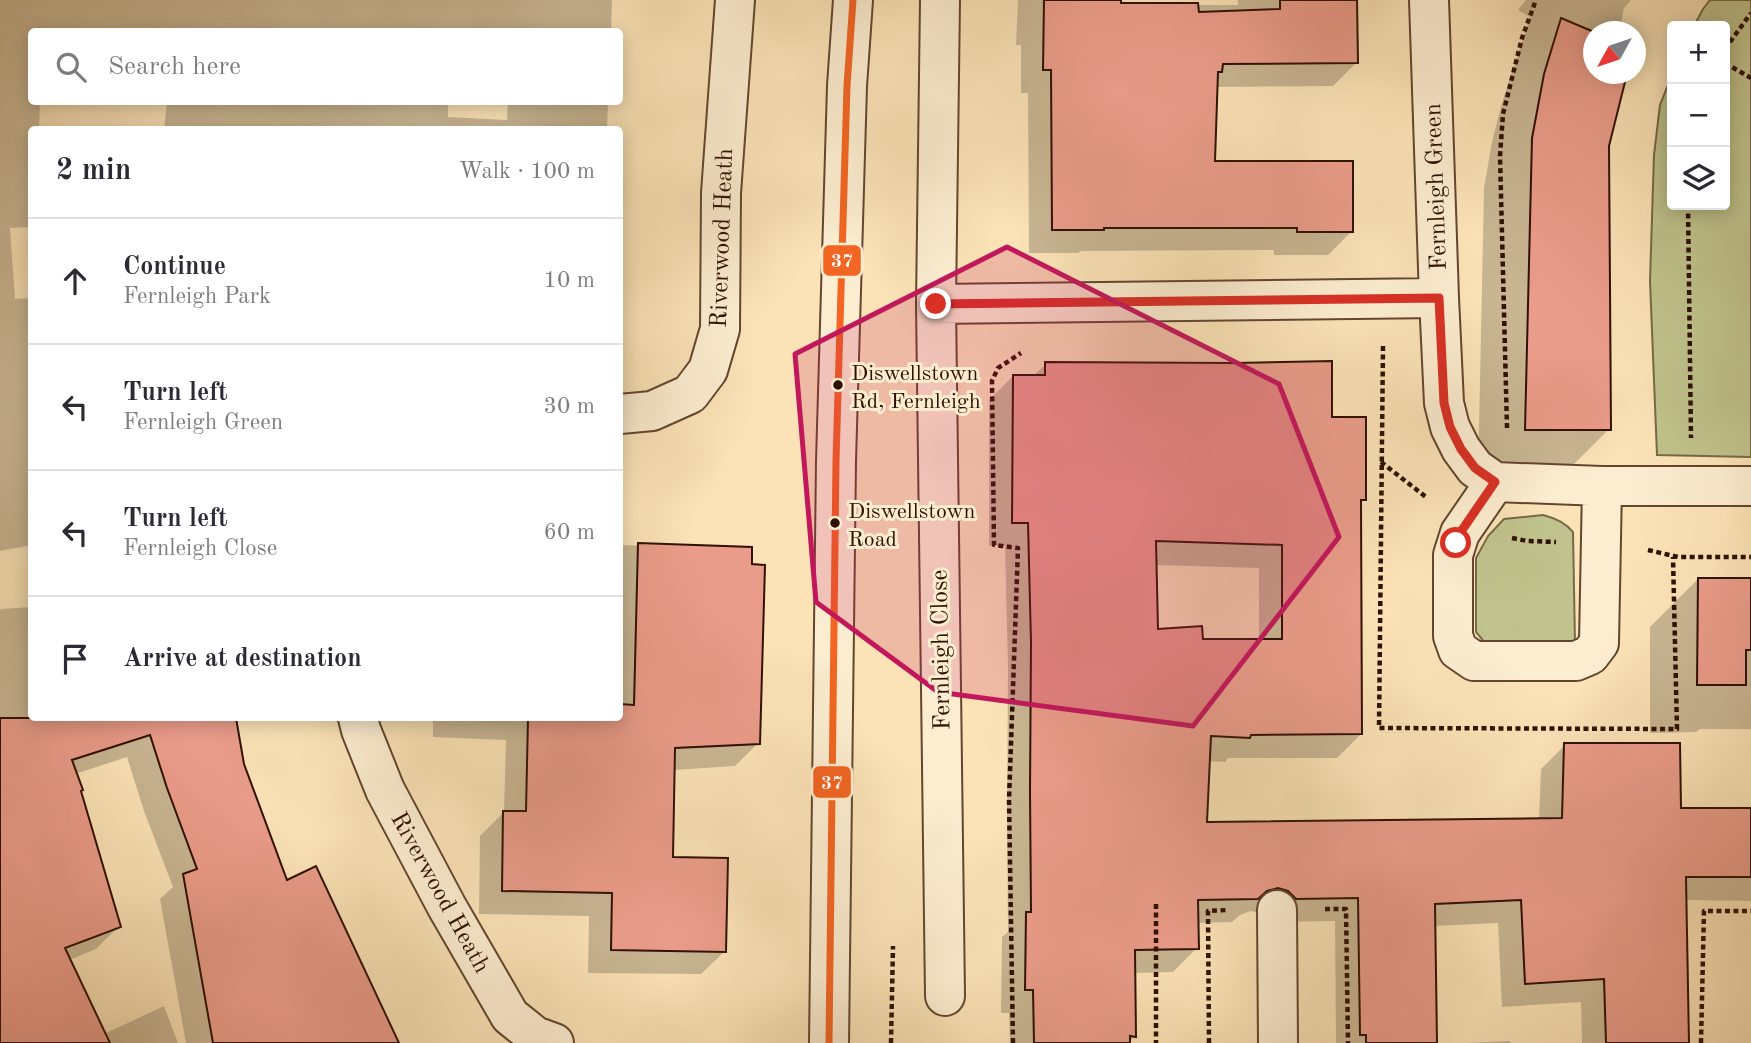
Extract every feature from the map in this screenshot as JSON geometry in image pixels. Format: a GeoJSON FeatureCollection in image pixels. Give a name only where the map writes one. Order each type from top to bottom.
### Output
{"type":"FeatureCollection","features":[{"type":"Feature","properties":{"kind":"street","name":"Riverwood Heath"},"geometry":{"type":"LineString","coordinates":[[623,414],[652,411],[690,394],[708,370],[720,329],[721,193],[735,0]]}},
{"type":"Feature","properties":{"kind":"street"},"geometry":{"type":"LineString","coordinates":[[829,1043],[836,461],[847,86],[853,0]]}},
{"type":"Feature","properties":{"kind":"street","name":"Fernleigh Close"},"geometry":{"type":"LineString","coordinates":[[940,0],[936,304],[945,996]]}},
{"type":"Feature","properties":{"kind":"street","name":"Fernleigh Green"},"geometry":{"type":"LineString","coordinates":[[1429,0],[1444,403],[1450,427],[1461,449],[1475,468],[1495,482]]}},
{"type":"Feature","properties":{"kind":"street"},"geometry":{"type":"LineString","coordinates":[[936,304],[1439,298]]}},
{"type":"Feature","properties":{"kind":"street"},"geometry":{"type":"LineString","coordinates":[[1602,486],[1599,643],[1590,655],[1576,661],[1474,661],[1458,650],[1453,636],[1453,555],[1460,533],[1495,482],[1602,486],[1751,486]]}},
{"type":"Feature","properties":{"kind":"street","name":"Riverwood Heath"},"geometry":{"type":"LineString","coordinates":[[359,721],[390,801],[510,1016],[535,1036],[554,1043]]}},
{"type":"Feature","properties":{"kind":"street"},"geometry":{"type":"LineString","coordinates":[[1277,910],[1278,1043]]}},
{"type":"Feature","properties":{"kind":"path"},"geometry":{"type":"LineString","coordinates":[[1507,441],[1500,156],[1502,124],[1522,38],[1536,0]]}},
{"type":"Feature","properties":{"kind":"path"},"geometry":{"type":"LineString","coordinates":[[1730,42],[1751,13]]}},
{"type":"Feature","properties":{"kind":"path"},"geometry":{"type":"LineString","coordinates":[[1730,66],[1751,78]]}},
{"type":"Feature","properties":{"kind":"path"},"geometry":{"type":"LineString","coordinates":[[1678,440],[1692,440],[1688,210]]}},
{"type":"Feature","properties":{"kind":"path"},"geometry":{"type":"LineString","coordinates":[[1383,340],[1379,728],[1677,729],[1673,556]]}},
{"type":"Feature","properties":{"kind":"path"},"geometry":{"type":"LineString","coordinates":[[1013,1043],[1009,800],[1018,548],[994,545],[992,381],[998,368],[1005,362],[1027,351]]}},
{"type":"Feature","properties":{"kind":"path"},"geometry":{"type":"LineString","coordinates":[[1156,904],[1156,1043]]}},
{"type":"Feature","properties":{"kind":"path"},"geometry":{"type":"LineString","coordinates":[[1701,1043],[1704,911],[1751,911]]}},
{"type":"Feature","properties":{"kind":"highlighted area"},"geometry":{"type":"Polygon","coordinates":[[[1007,247],[1279,384],[1339,537],[1193,726],[938,692],[816,602],[795,354],[1007,247]]]}},
{"type":"Feature","properties":{"kind":"green space"},"geometry":{"type":"Polygon","coordinates":[[[1710,0],[1751,0],[1751,457],[1657,455],[1650,281],[1654,155],[1660,105],[1667,88],[1667,210],[1730,210],[1730,21],[1697,21],[1710,0]]]}},
{"type":"Feature","properties":{"kind":"green space"},"geometry":{"type":"Polygon","coordinates":[[[1543,515],[1560,521],[1573,532],[1575,642],[1485,643],[1476,632],[1476,558],[1488,536],[1504,519],[1543,515]]]}},
{"type":"Feature","properties":{"kind":"building"},"geometry":{"type":"Polygon","coordinates":[[[1044,0],[1198,3],[1199,12],[1280,9],[1280,0],[1357,0],[1358,63],[1223,64],[1222,72],[1218,72],[1215,161],[1353,161],[1353,232],[1297,232],[1297,228],[1052,230],[1051,70],[1043,70],[1044,0]]]}},
{"type":"Feature","properties":{"kind":"building"},"geometry":{"type":"Polygon","coordinates":[[[1561,18],[1583,27],[1583,84],[1624,84],[1609,146],[1611,430],[1525,430],[1532,138],[1544,74],[1561,18]]]}},
{"type":"Feature","properties":{"kind":"building"},"geometry":{"type":"Polygon","coordinates":[[[1332,361],[1332,417],[1366,417],[1366,500],[1361,500],[1362,734],[1251,735],[1250,738],[1211,736],[1207,822],[1562,818],[1564,743],[1680,743],[1681,808],[1751,808],[1751,877],[1686,877],[1689,1043],[1606,1043],[1604,979],[1525,984],[1521,900],[1435,904],[1437,1043],[1366,1043],[1366,1035],[1360,1035],[1358,898],[1296,899],[1288,891],[1278,888],[1267,891],[1258,899],[1198,900],[1199,949],[1135,950],[1136,1037],[1130,1036],[1130,1043],[1034,1043],[1033,990],[1025,990],[1026,912],[1031,912],[1028,523],[1012,523],[1013,375],[1045,375],[1045,362],[1332,361]],[[1156,541],[1158,629],[1202,626],[1203,639],[1282,639],[1282,545],[1156,541]]]}},
{"type":"Feature","properties":{"kind":"building"},"geometry":{"type":"Polygon","coordinates":[[[638,543],[752,547],[752,564],[765,565],[760,744],[675,748],[673,857],[728,858],[726,952],[611,950],[612,893],[502,891],[503,811],[526,811],[528,721],[623,721],[623,704],[634,705],[638,543]]]}},
{"type":"Feature","properties":{"kind":"building"},"geometry":{"type":"Polygon","coordinates":[[[1698,578],[1751,578],[1751,650],[1746,650],[1746,685],[1697,685],[1698,578]]]}},
{"type":"Feature","properties":{"kind":"building"},"geometry":{"type":"Polygon","coordinates":[[[0,718],[28,718],[28,721],[237,721],[244,764],[287,880],[316,866],[399,1043],[213,1043],[183,874],[197,869],[150,735],[72,760],[83,790],[81,791],[121,927],[65,948],[110,1043],[0,1043],[0,718]]]}},
{"type":"Feature","properties":{"kind":"transit line","name":"37"},"geometry":{"type":"LineString","coordinates":[[829,1043],[836,461],[847,86],[853,0]]}},
{"type":"Feature","properties":{"kind":"place","name":"Diswellstown Rd, Fernleigh"},"geometry":{"type":"Point","coordinates":[838,385]}},
{"type":"Feature","properties":{"kind":"place","name":"Diswellstown Road"},"geometry":{"type":"Point","coordinates":[835,523]}},
{"type":"Feature","properties":{"kind":"route"},"geometry":{"type":"LineString","coordinates":[[936,304],[1439,298],[1444,403],[1450,427],[1475,468],[1495,482],[1456,543]]}}]}
